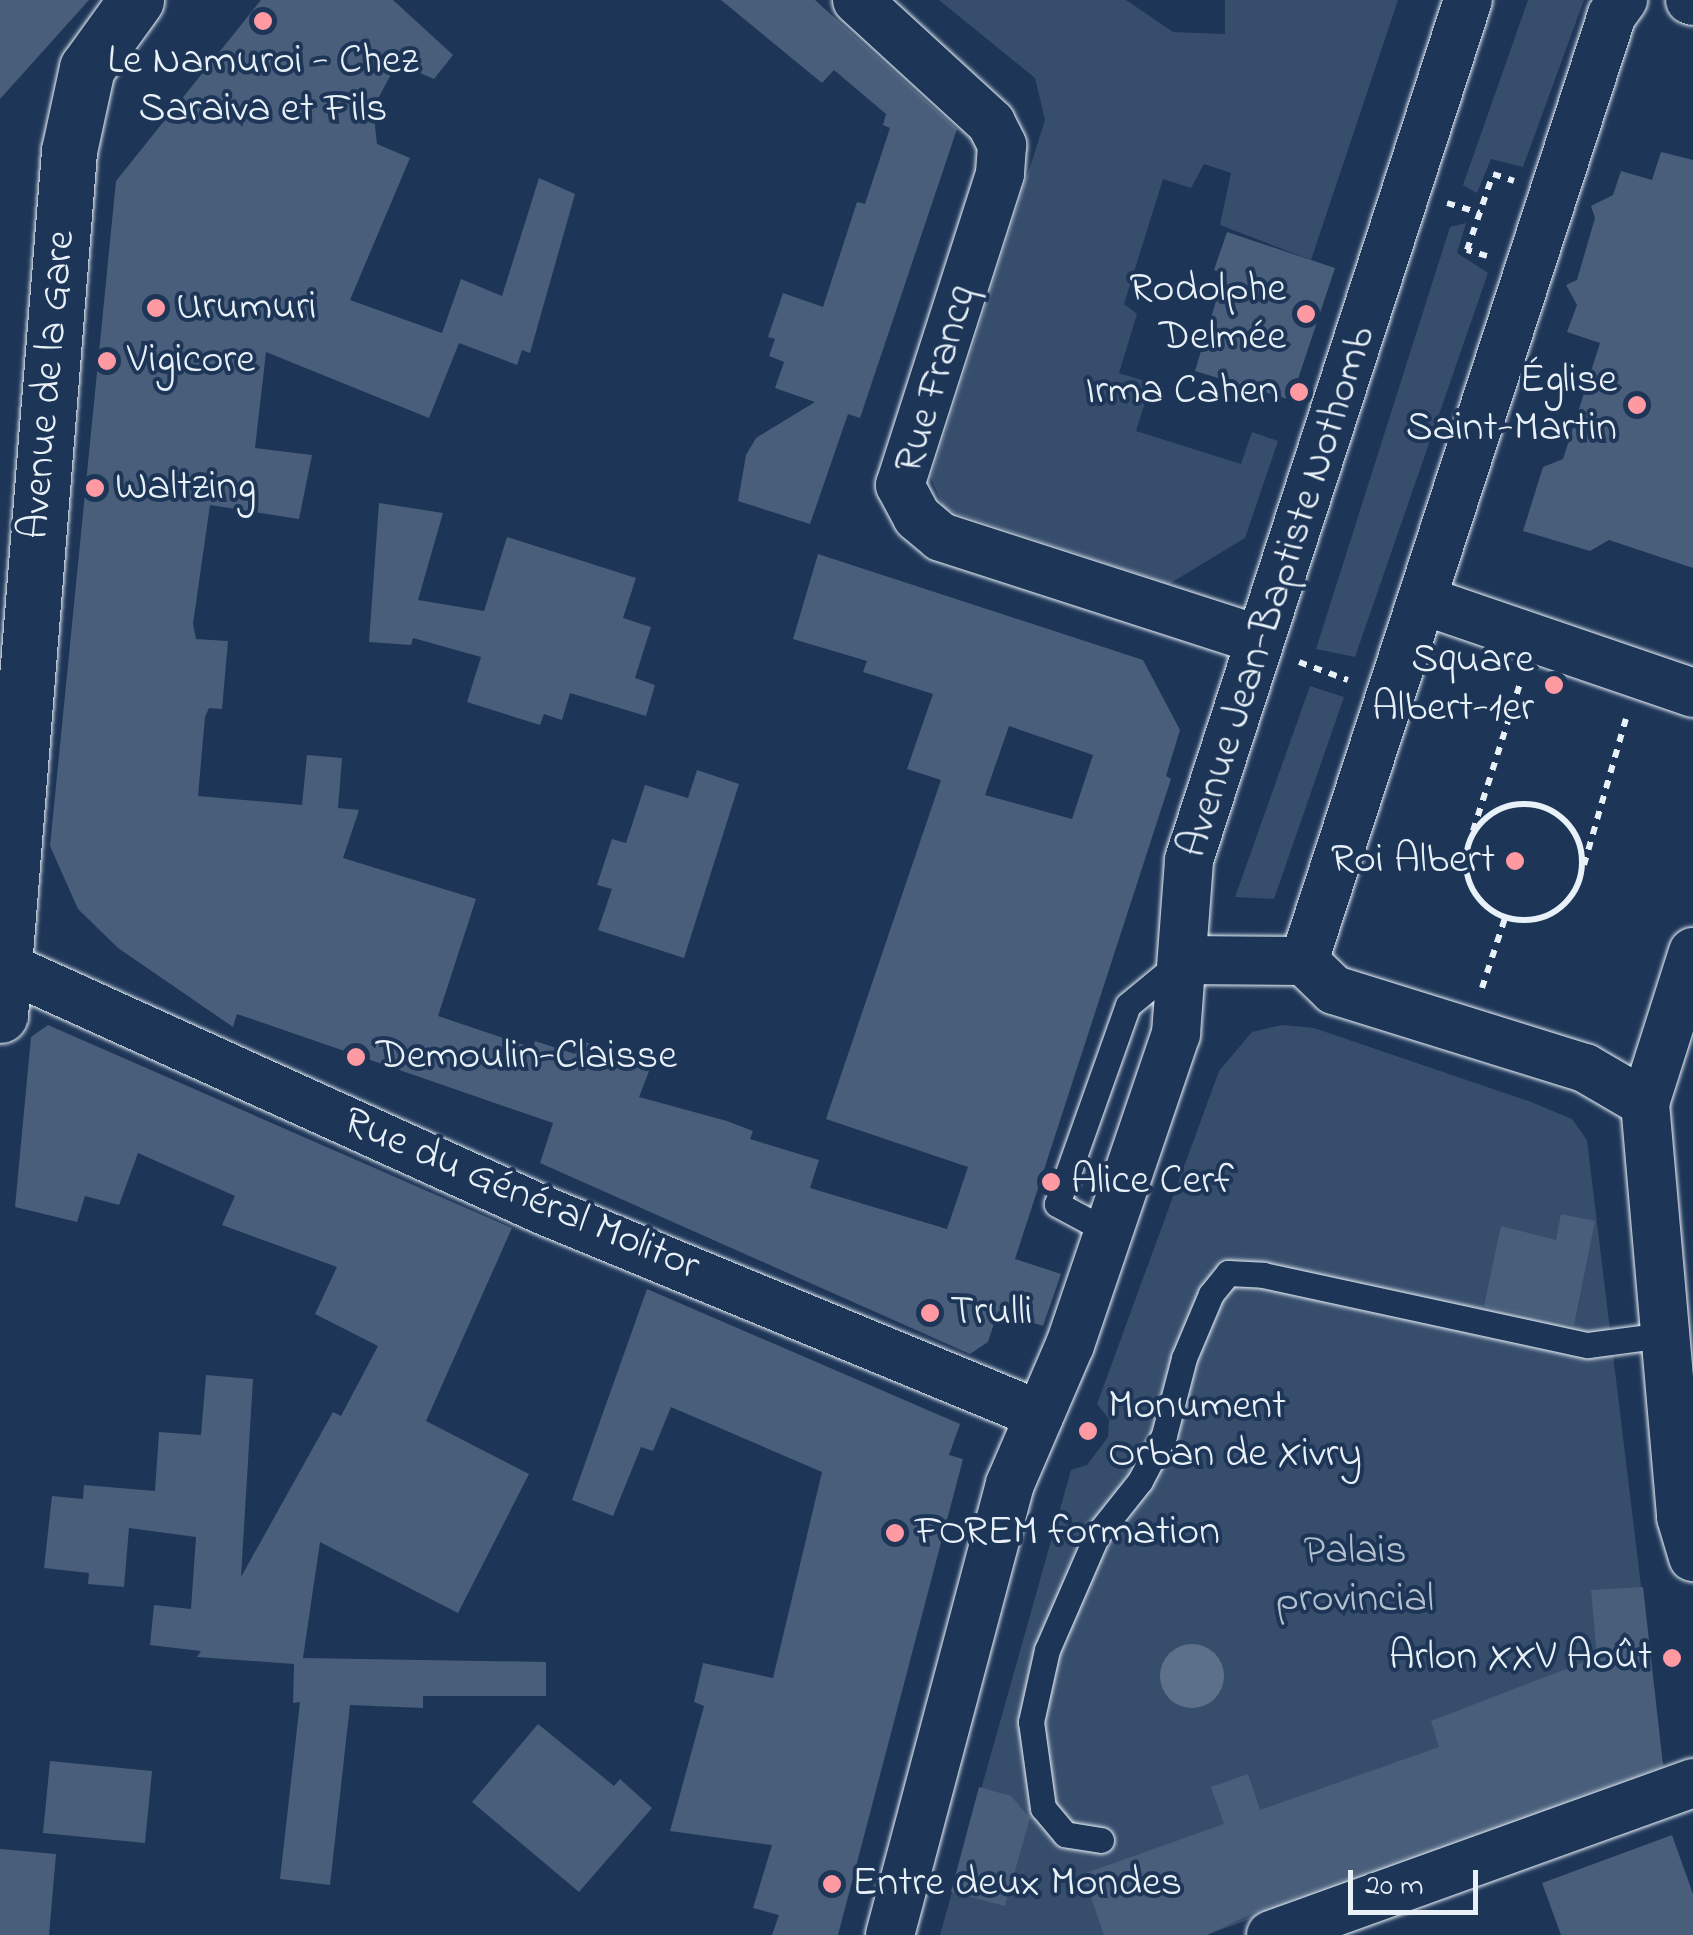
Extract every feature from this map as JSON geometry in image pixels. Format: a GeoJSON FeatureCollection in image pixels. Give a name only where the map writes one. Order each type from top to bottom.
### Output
{"type":"FeatureCollection","features":[{"type":"Feature","properties":{"kind":"main road","name":"Avenue de la Gare"},"geometry":{"type":"LineString","coordinates":[[2,982],[70,151],[86,68],[136,0]]}},
{"type":"Feature","properties":{"kind":"street","name":"Rue Francq"},"geometry":{"type":"LineString","coordinates":[[857,0],[991,123],[1002,145],[1000,174],[900,485],[917,517],[942,538],[1260,640]]}},
{"type":"Feature","properties":{"kind":"street","name":"Avenue Jean-Baptiste Nothomb"},"geometry":{"type":"LineString","coordinates":[[890,1935],[1010,1484],[1040,1415],[1176,1034],[1189,860],[1468,0]]}},
{"type":"Feature","properties":{"kind":"street"},"geometry":{"type":"LineString","coordinates":[[1304,961],[1618,8]]}},
{"type":"Feature","properties":{"kind":"street"},"geometry":{"type":"LineString","coordinates":[[1422,600],[1693,693]]}},
{"type":"Feature","properties":{"kind":"street"},"geometry":{"type":"LineString","coordinates":[[1693,952],[1645,1102],[1681,1517],[1693,1556]]}},
{"type":"Feature","properties":{"kind":"street"},"geometry":{"type":"LineString","coordinates":[[1183,960],[1304,961],[1334,990],[1585,1068],[1645,1102]]}},
{"type":"Feature","properties":{"kind":"street","name":"Rue du Général Molitor"},"geometry":{"type":"LineString","coordinates":[[2,982],[1040,1415]]}},
{"type":"Feature","properties":{"kind":"street"},"geometry":{"type":"LineString","coordinates":[[1271,1935],[1693,1783]]}},
{"type":"Feature","properties":{"kind":"lane"},"geometry":{"type":"LineString","coordinates":[[1101,1840],[1065,1834],[1043,1808],[1031,1722],[1043,1668],[1069,1591],[1097,1536],[1140,1481],[1164,1435],[1184,1358],[1210,1294],[1228,1273],[1263,1274],[1588,1345],[1664,1334]]}},
{"type":"Feature","properties":{"kind":"path"},"geometry":{"type":"LineString","coordinates":[[1499,260],[1468,250],[1494,174],[1527,186]]}},
{"type":"Feature","properties":{"kind":"path"},"geometry":{"type":"LineString","coordinates":[[1461,207],[1480,213]]}},
{"type":"Feature","properties":{"kind":"path"},"geometry":{"type":"LineString","coordinates":[[1535,638],[1466,862],[1473,890],[1505,918],[1540,918],[1558,910],[1580,876],[1638,674]]}},
{"type":"Feature","properties":{"kind":"path"},"geometry":{"type":"LineString","coordinates":[[1310,668],[1352,681]]}},
{"type":"Feature","properties":{"kind":"path"},"geometry":{"type":"LineString","coordinates":[[1470,842],[1500,809],[1543,807],[1572,830],[1581,848],[1580,876]]}},
{"type":"Feature","properties":{"kind":"path"},"geometry":{"type":"LineString","coordinates":[[1468,1032],[1505,918]]}},
{"type":"Feature","properties":{"kind":"green space"},"geometry":{"type":"Polygon","coordinates":[[[939,0],[1126,0],[1173,32],[1225,34],[1225,0],[1398,0],[1311,260],[1220,225],[1231,173],[1204,164],[1191,188],[1163,179],[1124,304],[1137,314],[1119,373],[1151,383],[1136,431],[1241,464],[1252,432],[1278,441],[1245,538],[1169,584],[944,509],[931,478],[1045,120],[1035,78],[939,0]]]}},
{"type":"Feature","properties":{"kind":"green space"},"geometry":{"type":"Polygon","coordinates":[[[1528,0],[1584,0],[1523,167],[1491,159],[1477,193],[1463,185],[1528,0]]]}},
{"type":"Feature","properties":{"kind":"green space"},"geometry":{"type":"Polygon","coordinates":[[[1466,223],[1457,253],[1488,273],[1355,657],[1316,649],[1450,227],[1466,223]]]}},
{"type":"Feature","properties":{"kind":"green space"},"geometry":{"type":"Polygon","coordinates":[[[1310,686],[1344,697],[1274,899],[1235,897],[1310,686]]]}},
{"type":"Feature","properties":{"kind":"green space","name":"Palais provincial"},"geometry":{"type":"Polygon","coordinates":[[[1282,1025],[1314,1028],[1531,1102],[1572,1119],[1587,1140],[1663,1767],[1207,1935],[940,1935],[1071,1470],[1087,1465],[1108,1437],[1109,1419],[1097,1404],[1219,1071],[1252,1032],[1282,1025]]]}},
{"type":"Feature","properties":{"kind":"shaded area"},"geometry":{"type":"Polygon","coordinates":[[[1192,1644],[1214,1654],[1224,1676],[1214,1698],[1192,1708],[1170,1698],[1160,1676],[1170,1654],[1192,1644]]]}},
{"type":"Feature","properties":{"kind":"building"},"geometry":{"type":"Polygon","coordinates":[[[0,0],[89,0],[0,99],[0,0]]]}},
{"type":"Feature","properties":{"kind":"building"},"geometry":{"type":"Polygon","coordinates":[[[261,0],[393,0],[453,55],[434,79],[397,63],[373,108],[377,144],[410,158],[350,300],[442,333],[461,279],[502,296],[539,178],[575,194],[530,353],[522,350],[517,365],[459,343],[429,418],[266,352],[255,448],[312,455],[299,519],[210,505],[193,624],[196,639],[228,641],[222,709],[209,708],[205,717],[198,796],[302,805],[307,755],[342,758],[338,808],[359,810],[343,858],[476,899],[438,1016],[533,1048],[535,1041],[575,1054],[580,1040],[651,1066],[639,1097],[727,1121],[753,1131],[750,1139],[819,1160],[810,1188],[947,1229],[968,1167],[826,1119],[941,780],[907,769],[933,694],[863,672],[867,661],[793,639],[818,554],[1143,660],[1180,730],[1166,776],[1171,779],[1015,1259],[1061,1274],[1043,1326],[998,1311],[988,1342],[970,1354],[540,1163],[553,1123],[237,1014],[233,1027],[118,948],[78,909],[50,846],[116,181],[261,0]],[[1009,726],[985,795],[1072,819],[1093,755],[1009,726]]]}},
{"type":"Feature","properties":{"kind":"building"},"geometry":{"type":"Polygon","coordinates":[[[721,0],[815,0],[957,129],[860,418],[848,414],[810,524],[738,501],[746,455],[756,438],[815,402],[775,388],[784,362],[769,356],[775,339],[768,337],[783,293],[823,307],[857,202],[865,204],[890,128],[883,125],[886,114],[834,70],[822,83],[721,0]]]}},
{"type":"Feature","properties":{"kind":"building","name":"Église Saint-Martin"},"geometry":{"type":"Polygon","coordinates":[[[1661,152],[1693,160],[1693,568],[1609,540],[1590,551],[1523,531],[1543,467],[1563,459],[1600,343],[1567,332],[1577,305],[1566,285],[1577,280],[1595,218],[1591,206],[1613,195],[1621,171],[1652,180],[1661,152]]]}},
{"type":"Feature","properties":{"kind":"building"},"geometry":{"type":"Polygon","coordinates":[[[1227,232],[1335,268],[1291,400],[1195,371],[1224,274],[1214,270],[1227,232]]]}},
{"type":"Feature","properties":{"kind":"building"},"geometry":{"type":"Polygon","coordinates":[[[379,503],[443,513],[418,600],[484,611],[507,537],[636,578],[623,618],[651,627],[635,678],[655,685],[646,716],[570,693],[562,720],[544,714],[540,725],[467,702],[481,657],[413,638],[411,645],[369,642],[379,503]]]}},
{"type":"Feature","properties":{"kind":"building"},"geometry":{"type":"Polygon","coordinates":[[[697,770],[739,784],[684,958],[598,930],[612,889],[597,885],[612,839],[626,843],[645,785],[688,798],[697,770]]]}},
{"type":"Feature","properties":{"kind":"building"},"geometry":{"type":"Polygon","coordinates":[[[48,1025],[512,1228],[426,1421],[529,1474],[458,1613],[320,1542],[303,1658],[546,1662],[546,1696],[423,1696],[423,1708],[350,1705],[330,1885],[280,1879],[300,1702],[293,1703],[294,1664],[197,1657],[201,1651],[150,1645],[154,1605],[191,1609],[196,1537],[129,1528],[124,1587],[88,1584],[89,1573],[44,1568],[52,1496],[83,1499],[84,1485],[155,1491],[159,1432],[201,1435],[206,1375],[253,1379],[241,1577],[333,1412],[341,1416],[378,1346],[315,1314],[337,1267],[222,1225],[235,1196],[138,1153],[119,1205],[85,1196],[77,1222],[15,1207],[31,1037],[48,1025]]]}},
{"type":"Feature","properties":{"kind":"building"},"geometry":{"type":"Polygon","coordinates":[[[1561,1214],[1595,1221],[1574,1325],[1484,1306],[1501,1226],[1556,1240],[1561,1214]]]}},
{"type":"Feature","properties":{"kind":"building"},"geometry":{"type":"Polygon","coordinates":[[[647,1289],[960,1424],[949,1455],[963,1459],[838,1935],[772,1935],[779,1915],[753,1908],[772,1845],[670,1831],[704,1706],[694,1702],[703,1663],[773,1678],[822,1472],[671,1407],[653,1451],[641,1447],[613,1516],[572,1500],[647,1289]]]}},
{"type":"Feature","properties":{"kind":"building"},"geometry":{"type":"Polygon","coordinates":[[[1643,1587],[1663,1765],[1262,1909],[1207,1935],[1104,1935],[1083,1874],[1224,1824],[1211,1787],[1248,1774],[1260,1810],[1439,1747],[1431,1721],[1597,1657],[1591,1590],[1643,1587]]]}},
{"type":"Feature","properties":{"kind":"building"},"geometry":{"type":"Polygon","coordinates":[[[538,1724],[614,1786],[620,1779],[652,1808],[579,1892],[472,1802],[538,1724]]]}},
{"type":"Feature","properties":{"kind":"building"},"geometry":{"type":"Polygon","coordinates":[[[50,1761],[152,1771],[145,1843],[43,1833],[50,1761]]]}},
{"type":"Feature","properties":{"kind":"building"},"geometry":{"type":"Polygon","coordinates":[[[979,1787],[1011,1796],[1030,1818],[1005,1906],[951,1892],[979,1787]]]}},
{"type":"Feature","properties":{"kind":"building"},"geometry":{"type":"Polygon","coordinates":[[[1672,1835],[1693,1894],[1693,1935],[1561,1935],[1542,1883],[1672,1835]]]}},
{"type":"Feature","properties":{"kind":"building"},"geometry":{"type":"Polygon","coordinates":[[[0,1849],[56,1854],[49,1935],[0,1935],[0,1849]]]}},
{"type":"Feature","properties":{"kind":"place","name":"Le Namuroi - Chez Saraiva et Fils"},"geometry":{"type":"Point","coordinates":[263,21]}},
{"type":"Feature","properties":{"kind":"place","name":"Urumuri"},"geometry":{"type":"Point","coordinates":[156,308]}},
{"type":"Feature","properties":{"kind":"place","name":"Rodolphe Delmée"},"geometry":{"type":"Point","coordinates":[1306,314]}},
{"type":"Feature","properties":{"kind":"place","name":"Vigicore"},"geometry":{"type":"Point","coordinates":[107,361]}},
{"type":"Feature","properties":{"kind":"place","name":"Irma Cahen"},"geometry":{"type":"Point","coordinates":[1299,392]}},
{"type":"Feature","properties":{"kind":"place","name":"Église Saint-Martin"},"geometry":{"type":"Point","coordinates":[1637,405]}},
{"type":"Feature","properties":{"kind":"place","name":"Waltzing"},"geometry":{"type":"Point","coordinates":[95,488]}},
{"type":"Feature","properties":{"kind":"place","name":"Square Albert-1er"},"geometry":{"type":"Point","coordinates":[1554,685]}},
{"type":"Feature","properties":{"kind":"place","name":"Roi Albert"},"geometry":{"type":"Point","coordinates":[1515,861]}},
{"type":"Feature","properties":{"kind":"place","name":"Demoulin-Claisse"},"geometry":{"type":"Point","coordinates":[356,1057]}},
{"type":"Feature","properties":{"kind":"place","name":"Alice Cerf"},"geometry":{"type":"Point","coordinates":[1051,1182]}},
{"type":"Feature","properties":{"kind":"place","name":"Trulli"},"geometry":{"type":"Point","coordinates":[930,1313]}},
{"type":"Feature","properties":{"kind":"place","name":"Monument Orban de Xivry"},"geometry":{"type":"Point","coordinates":[1088,1431]}},
{"type":"Feature","properties":{"kind":"place","name":"FOREM formation"},"geometry":{"type":"Point","coordinates":[895,1533]}},
{"type":"Feature","properties":{"kind":"place","name":"Arlon XXV Août"},"geometry":{"type":"Point","coordinates":[1672,1658]}},
{"type":"Feature","properties":{"kind":"place","name":"Entre deux Mondes"},"geometry":{"type":"Point","coordinates":[832,1884]}}]}
